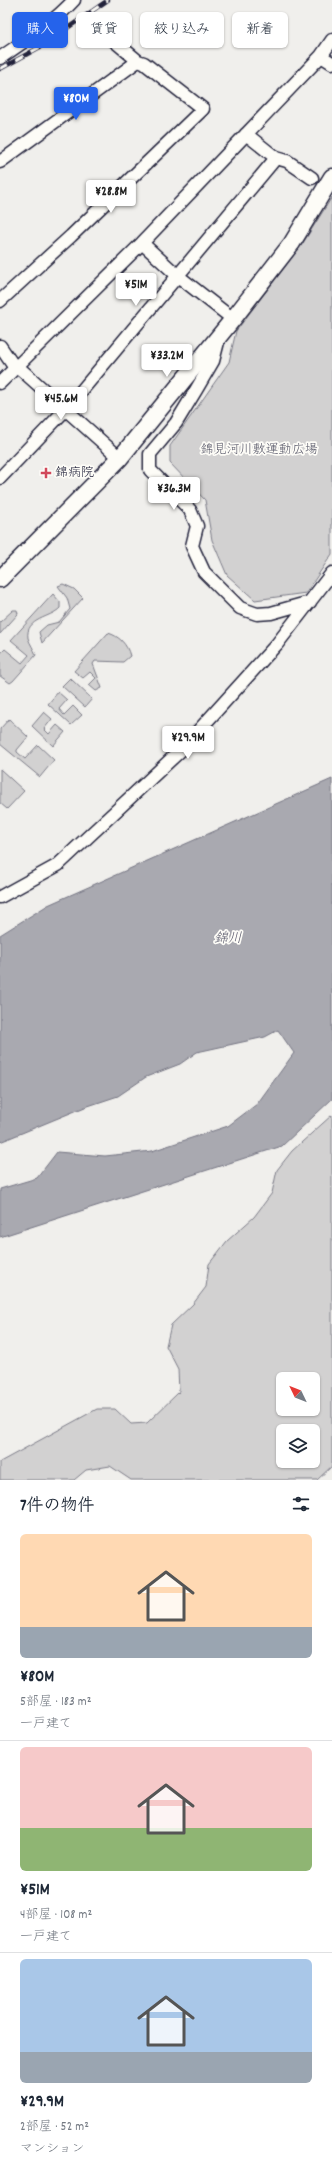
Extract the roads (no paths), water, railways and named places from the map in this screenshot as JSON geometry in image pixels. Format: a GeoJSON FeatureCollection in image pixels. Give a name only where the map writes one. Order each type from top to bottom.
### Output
{"type":"FeatureCollection","features":[{"type":"Feature","properties":{"kind":"street"},"geometry":{"type":"LineString","coordinates":[[0,58],[33,35],[74,0]]}},
{"type":"Feature","properties":{"kind":"street"},"geometry":{"type":"LineString","coordinates":[[0,383],[142,243],[321,56],[332,40]]}},
{"type":"Feature","properties":{"kind":"street"},"geometry":{"type":"LineString","coordinates":[[0,301],[71,236],[203,109],[123,48]]}},
{"type":"Feature","properties":{"kind":"street"},"geometry":{"type":"LineString","coordinates":[[321,56],[332,63]]}},
{"type":"Feature","properties":{"kind":"street"},"geometry":{"type":"LineString","coordinates":[[0,162],[138,61]]}},
{"type":"Feature","properties":{"kind":"street"},"geometry":{"type":"LineString","coordinates":[[246,134],[276,158],[287,161],[312,178]]}},
{"type":"Feature","properties":{"kind":"street"},"geometry":{"type":"LineString","coordinates":[[0,478],[66,410],[276,158]]}},
{"type":"Feature","properties":{"kind":"street"},"geometry":{"type":"LineString","coordinates":[[1,576],[120,458],[233,319],[292,243],[332,177]]}},
{"type":"Feature","properties":{"kind":"street"},"geometry":{"type":"LineString","coordinates":[[142,243],[178,276],[233,319]]}},
{"type":"Feature","properties":{"kind":"street"},"geometry":{"type":"LineString","coordinates":[[220,335],[213,361],[176,423],[150,454],[148,463],[150,470],[190,510],[197,526],[192,546],[204,572],[240,608],[257,614],[271,613],[310,602]]}},
{"type":"Feature","properties":{"kind":"street"},"geometry":{"type":"LineString","coordinates":[[0,346],[16,367],[120,458]]}},
{"type":"Feature","properties":{"kind":"street"},"geometry":{"type":"LineString","coordinates":[[0,897],[58,865],[180,751],[277,644],[332,573]]}},
{"type":"Feature","properties":{"kind":"water","name":"錦川"},"geometry":{"type":"Polygon","coordinates":[[[332,779],[332,1099],[282,1146],[0,1237],[0,1189],[37,1178],[57,1152],[105,1156],[152,1151],[228,1126],[257,1104],[294,1053],[278,1030],[265,1037],[197,1052],[180,1064],[146,1077],[118,1096],[85,1107],[0,1142],[0,935],[48,905],[332,779]]]}},
{"type":"Feature","properties":{"kind":"railway"},"geometry":{"type":"LineString","coordinates":[[0,69],[40,47],[108,0]]}},
{"type":"Feature","properties":{"kind":"place","name":"錦病院"},"geometry":{"type":"Point","coordinates":[46,473]}},
{"type":"Feature","properties":{"kind":"park label","name":"錦見河川敷運動広場"},"geometry":{"type":"Point","coordinates":[259,450]}}]}
